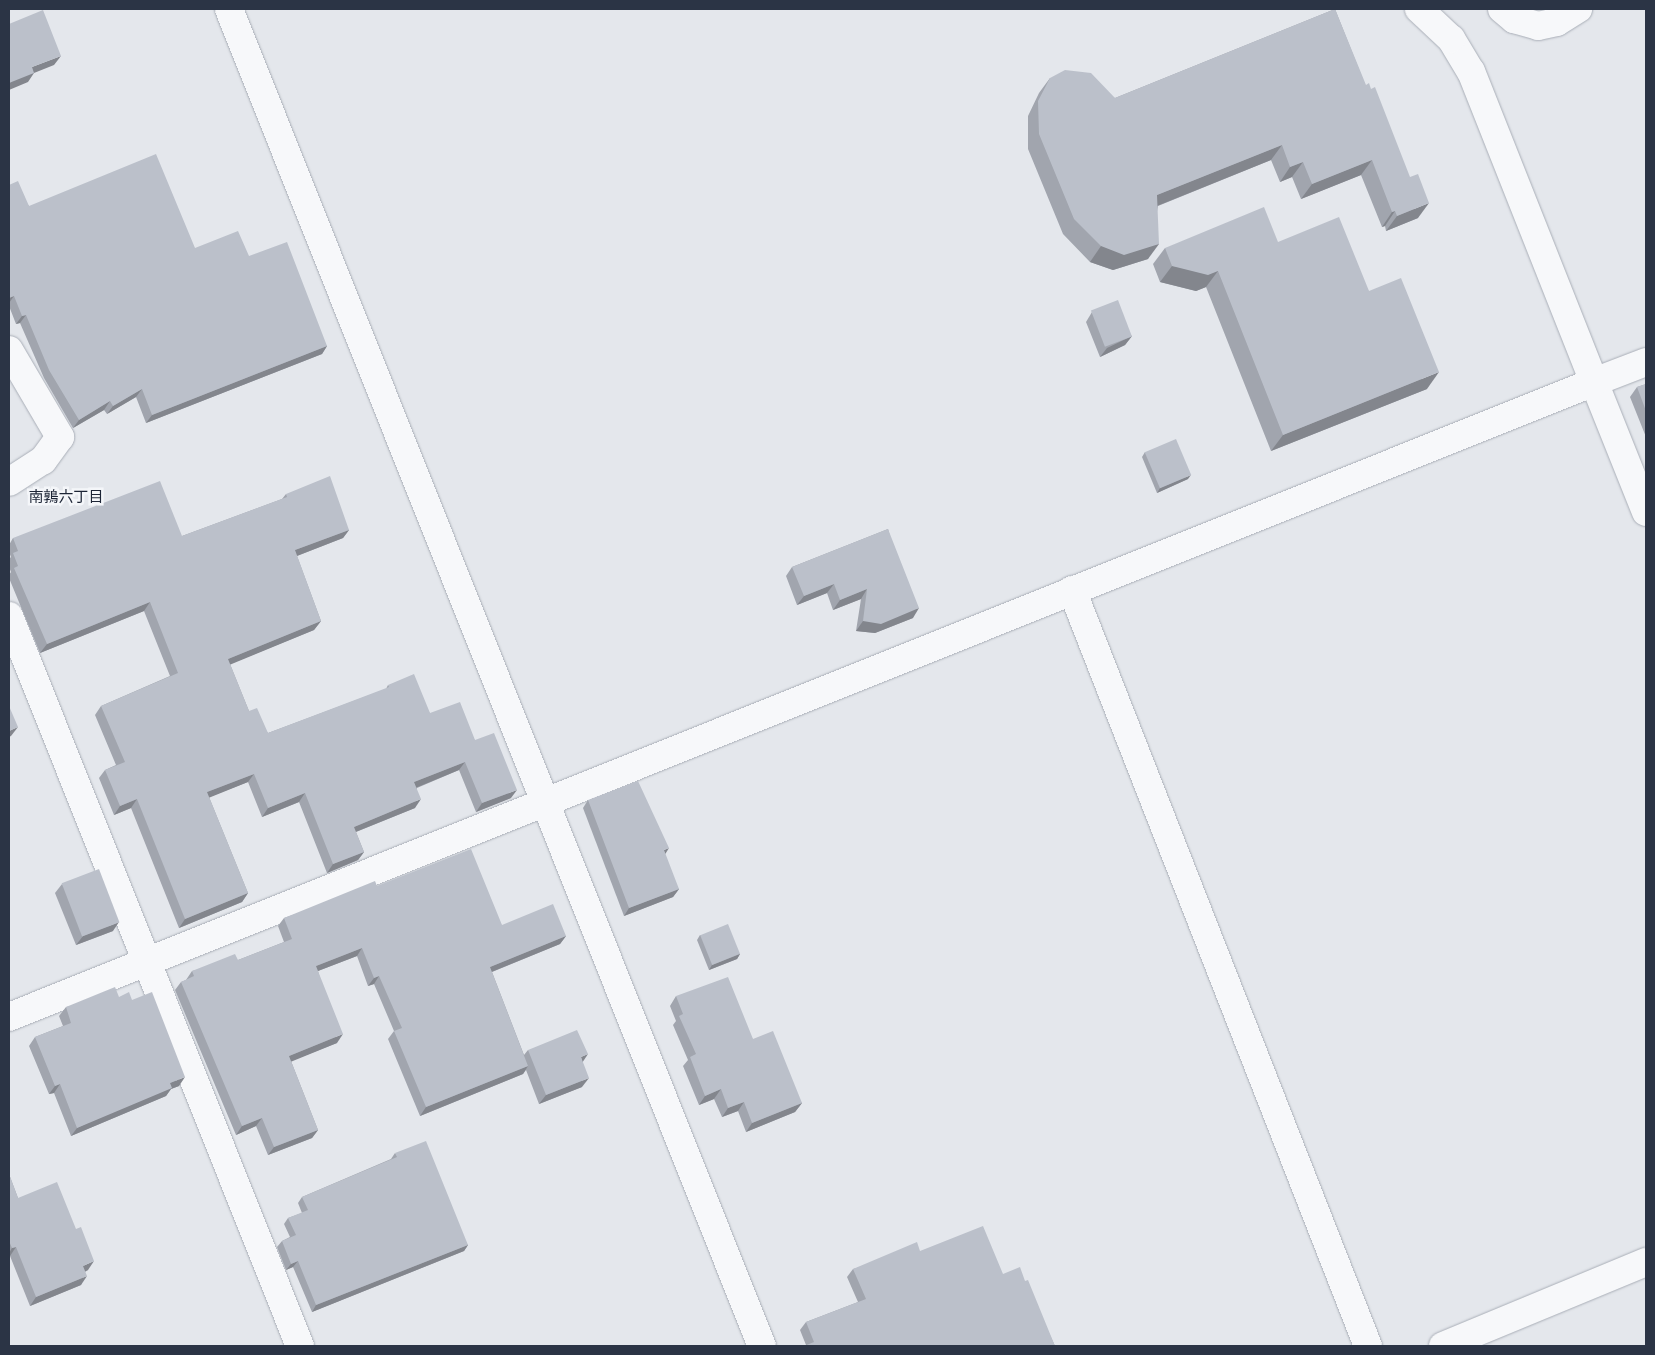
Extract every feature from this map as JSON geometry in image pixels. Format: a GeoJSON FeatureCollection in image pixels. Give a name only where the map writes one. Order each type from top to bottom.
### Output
{"type":"FeatureCollection","features":[{"type":"Feature","properties":{"kind":"street"},"geometry":{"type":"LineString","coordinates":[[228,9],[762,1346]]}},
{"type":"Feature","properties":{"kind":"street"},"geometry":{"type":"LineString","coordinates":[[1420,9],[1451,39],[1471,72],[1646,512]]}},
{"type":"Feature","properties":{"kind":"street"},"geometry":{"type":"LineString","coordinates":[[1502,9],[1514,19],[1538,26],[1557,22],[1578,9]]}},
{"type":"Feature","properties":{"kind":"street"},"geometry":{"type":"LineString","coordinates":[[9,350],[60,437],[44,460],[9,482]]}},
{"type":"Feature","properties":{"kind":"street"},"geometry":{"type":"LineString","coordinates":[[9,1017],[544,800],[1646,362]]}},
{"type":"Feature","properties":{"kind":"street"},"geometry":{"type":"LineString","coordinates":[[1072,590],[1368,1346]]}},
{"type":"Feature","properties":{"kind":"street"},"geometry":{"type":"LineString","coordinates":[[9,616],[300,1346]]}},
{"type":"Feature","properties":{"kind":"street"},"geometry":{"type":"LineString","coordinates":[[1443,1346],[1646,1262]]}},
{"type":"Feature","properties":{"kind":"building"},"geometry":{"type":"Polygon","coordinates":[[[1335,9],[1366,85],[1369,83],[1371,89],[1375,87],[1410,177],[1418,174],[1429,203],[1397,216],[1395,211],[1392,212],[1372,160],[1312,184],[1303,162],[1290,167],[1282,145],[1157,195],[1159,244],[1124,255],[1101,246],[1074,219],[1039,134],[1038,101],[1050,78],[1065,70],[1091,73],[1115,98],[1335,9]]]}},
{"type":"Feature","properties":{"kind":"building"},"geometry":{"type":"Polygon","coordinates":[[[43,10],[61,56],[32,67],[34,73],[9,83],[9,24],[43,10]]]}},
{"type":"Feature","properties":{"kind":"building"},"geometry":{"type":"Polygon","coordinates":[[[156,154],[195,248],[238,231],[249,256],[287,242],[327,346],[152,415],[142,389],[113,406],[110,401],[79,420],[49,370],[26,315],[22,316],[14,296],[9,298],[9,185],[18,181],[29,206],[156,154]]]}},
{"type":"Feature","properties":{"kind":"building"},"geometry":{"type":"Polygon","coordinates":[[[1264,207],[1278,242],[1339,217],[1369,291],[1401,278],[1439,372],[1283,435],[1218,271],[1208,275],[1172,266],[1165,248],[1264,207]]]}},
{"type":"Feature","properties":{"kind":"building"},"geometry":{"type":"Polygon","coordinates":[[[1118,300],[1132,336],[1105,347],[1091,310],[1118,300]]]}},
{"type":"Feature","properties":{"kind":"building"},"geometry":{"type":"Polygon","coordinates":[[[1646,384],[1646,411],[1637,387],[1646,384]]]}},
{"type":"Feature","properties":{"kind":"building"},"geometry":{"type":"Polygon","coordinates":[[[1176,439],[1191,475],[1160,488],[1145,452],[1176,439]]]}},
{"type":"Feature","properties":{"kind":"building"},"geometry":{"type":"Polygon","coordinates":[[[330,476],[349,530],[295,550],[321,621],[228,659],[249,711],[257,708],[268,733],[389,687],[388,685],[414,674],[430,713],[460,702],[475,740],[494,733],[517,790],[482,803],[465,762],[414,782],[421,799],[354,827],[364,852],[333,864],[305,793],[268,808],[254,774],[207,792],[248,893],[185,919],[137,799],[120,806],[105,770],[125,762],[101,706],[178,673],[150,602],[47,644],[14,568],[18,566],[13,553],[18,551],[13,538],[160,481],[182,536],[287,497],[286,494],[330,476]]]}},
{"type":"Feature","properties":{"kind":"building"},"geometry":{"type":"Polygon","coordinates":[[[888,529],[919,608],[881,624],[863,621],[867,589],[840,600],[834,584],[804,596],[792,567],[888,529]]]}},
{"type":"Feature","properties":{"kind":"building"},"geometry":{"type":"Polygon","coordinates":[[[9,706],[18,727],[9,731],[9,706]]]}},
{"type":"Feature","properties":{"kind":"building"},"geometry":{"type":"Polygon","coordinates":[[[638,781],[669,848],[664,850],[679,889],[629,908],[588,800],[638,781]]]}},
{"type":"Feature","properties":{"kind":"building"},"geometry":{"type":"Polygon","coordinates":[[[471,849],[502,925],[553,904],[566,936],[490,967],[528,1066],[426,1107],[394,1031],[402,1028],[379,976],[374,978],[362,948],[316,966],[343,1034],[289,1056],[318,1130],[274,1147],[262,1118],[242,1126],[181,982],[194,976],[192,971],[235,954],[238,960],[292,939],[284,918],[375,881],[377,886],[471,849]]]}},
{"type":"Feature","properties":{"kind":"building"},"geometry":{"type":"Polygon","coordinates":[[[99,869],[119,922],[82,937],[62,883],[99,869]]]}},
{"type":"Feature","properties":{"kind":"building"},"geometry":{"type":"Polygon","coordinates":[[[728,924],[740,954],[712,965],[700,935],[728,924]]]}},
{"type":"Feature","properties":{"kind":"building"},"geometry":{"type":"Polygon","coordinates":[[[728,977],[753,1039],[773,1031],[802,1103],[752,1123],[744,1102],[728,1108],[721,1089],[705,1096],[690,1057],[696,1054],[679,1016],[683,1014],[676,996],[728,977]]]}},
{"type":"Feature","properties":{"kind":"building"},"geometry":{"type":"Polygon","coordinates":[[[115,987],[119,997],[129,992],[132,1000],[152,992],[185,1077],[170,1083],[172,1088],[77,1128],[60,1084],[55,1086],[35,1037],[71,1023],[66,1007],[115,987]]]}},
{"type":"Feature","properties":{"kind":"building"},"geometry":{"type":"Polygon","coordinates":[[[577,1030],[588,1054],[581,1057],[589,1078],[546,1095],[528,1050],[577,1030]]]}},
{"type":"Feature","properties":{"kind":"building"},"geometry":{"type":"Polygon","coordinates":[[[426,1141],[468,1245],[316,1305],[298,1261],[291,1264],[282,1241],[296,1235],[288,1218],[308,1210],[302,1197],[397,1157],[395,1153],[426,1141]]]}},
{"type":"Feature","properties":{"kind":"building"},"geometry":{"type":"Polygon","coordinates":[[[9,1174],[18,1198],[57,1182],[76,1229],[81,1227],[94,1261],[83,1266],[87,1276],[36,1297],[16,1247],[12,1248],[9,1241],[9,1174]]]}},
{"type":"Feature","properties":{"kind":"building"},"geometry":{"type":"Polygon","coordinates":[[[983,1226],[1003,1274],[1020,1267],[1025,1281],[1028,1280],[1055,1346],[804,1346],[814,1342],[806,1322],[866,1299],[853,1269],[917,1242],[920,1251],[983,1226]]]}},
{"type":"Feature","properties":{"kind":"district","name":"南鶉六丁目"},"geometry":{"type":"Point","coordinates":[66,497]}}]}
